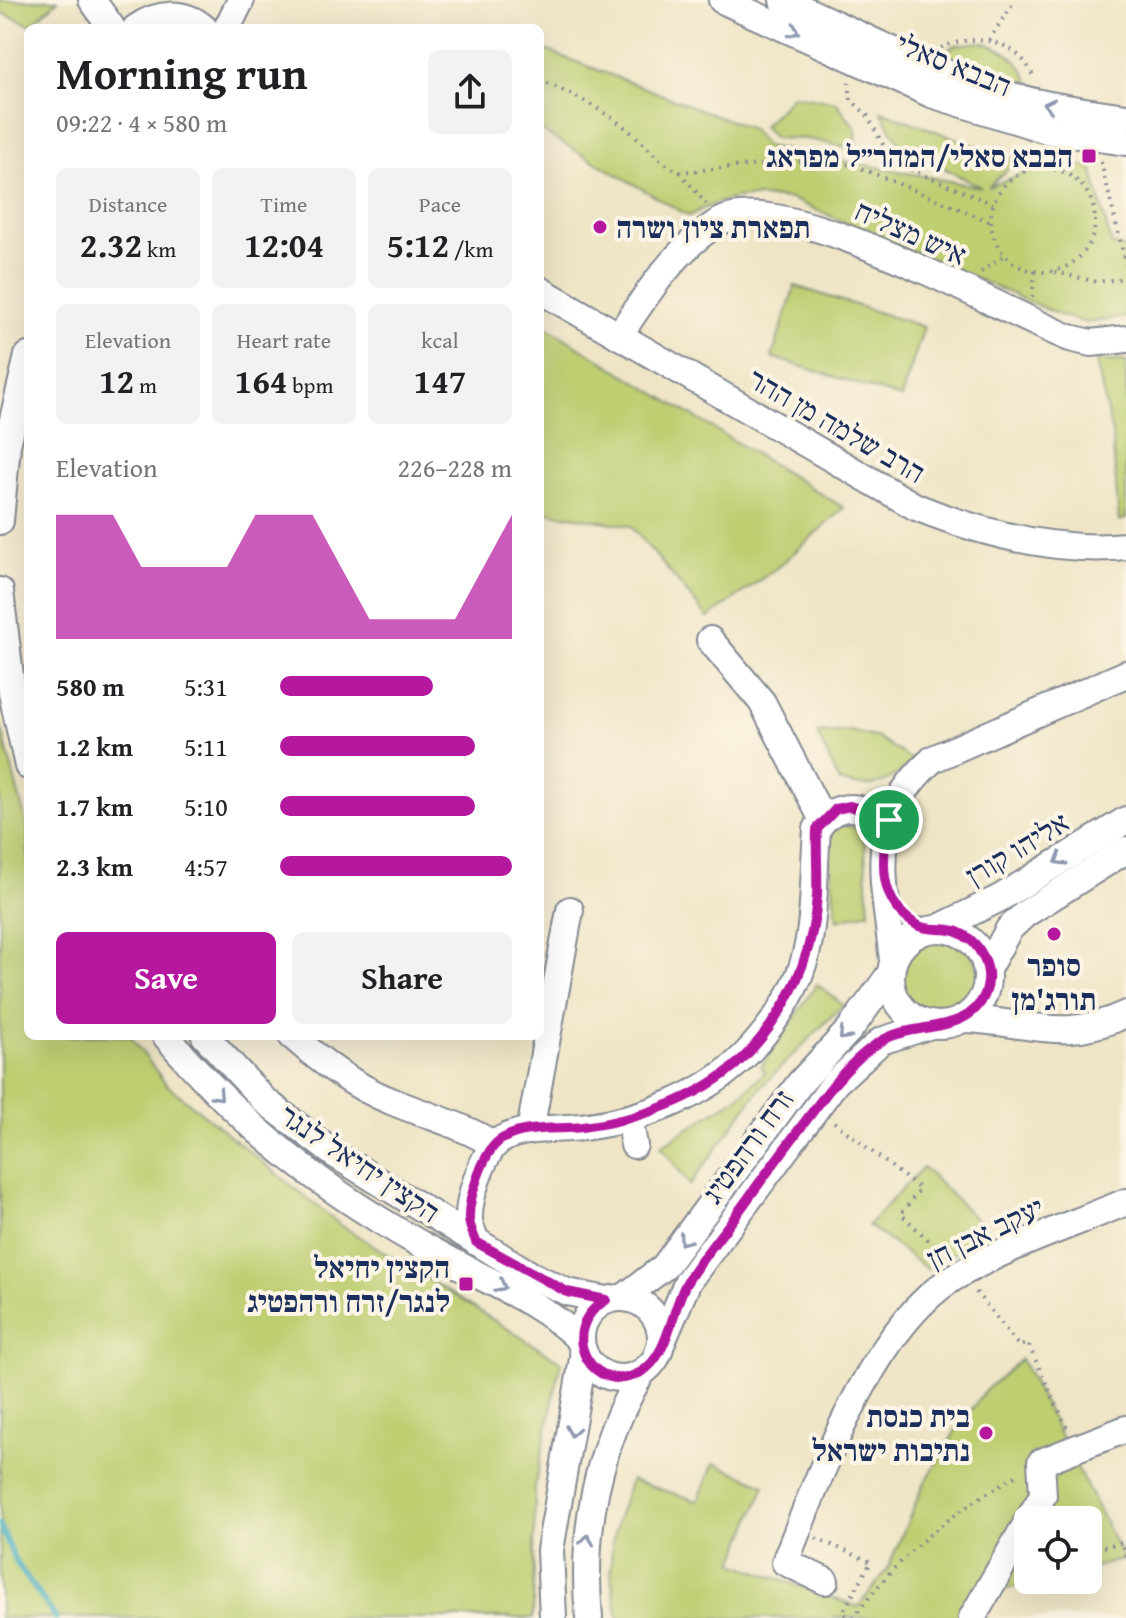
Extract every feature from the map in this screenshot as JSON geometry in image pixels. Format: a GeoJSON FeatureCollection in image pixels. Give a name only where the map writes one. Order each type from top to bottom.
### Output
{"type":"FeatureCollection","features":[{"type":"Feature","properties":{"kind":"street"},"geometry":{"type":"LineString","coordinates":[[92,0],[109,24]]}},
{"type":"Feature","properties":{"kind":"street"},"geometry":{"type":"LineString","coordinates":[[229,24],[241,0]]}},
{"type":"Feature","properties":{"kind":"street","name":"הבבא סאלי"},"geometry":{"type":"LineString","coordinates":[[722,0],[931,94],[1012,122],[1126,142]]}},
{"type":"Feature","properties":{"kind":"street","name":"הבבא סאלי"},"geometry":{"type":"LineString","coordinates":[[787,1],[921,62],[1042,104],[1126,117]]}},
{"type":"Feature","properties":{"kind":"street"},"geometry":{"type":"LineString","coordinates":[[144,24],[178,6],[181,16],[196,24]]}},
{"type":"Feature","properties":{"kind":"street","name":"איש מצליח"},"geometry":{"type":"LineString","coordinates":[[720,221],[744,213],[771,215],[826,229],[1070,338],[1091,343],[1126,339]]}},
{"type":"Feature","properties":{"kind":"street"},"geometry":{"type":"LineString","coordinates":[[619,336],[670,267],[720,221]]}},
{"type":"Feature","properties":{"kind":"street","name":"הרב שלמה מן ההר"},"geometry":{"type":"LineString","coordinates":[[544,292],[916,507],[981,530],[1042,543],[1126,546]]}},
{"type":"Feature","properties":{"kind":"street"},"geometry":{"type":"LineString","coordinates":[[0,521],[7,445],[24,373]]}},
{"type":"Feature","properties":{"kind":"street"},"geometry":{"type":"LineString","coordinates":[[0,591],[12,693],[24,748]]}},
{"type":"Feature","properties":{"kind":"street"},"geometry":{"type":"LineString","coordinates":[[710,640],[762,702],[823,820]]}},
{"type":"Feature","properties":{"kind":"street"},"geometry":{"type":"LineString","coordinates":[[1126,674],[933,759],[914,775],[896,800],[889,820],[884,846],[883,881],[897,1000],[906,1012],[931,1025],[964,1019],[1053,1030],[1088,1029],[1126,1014]]}},
{"type":"Feature","properties":{"kind":"street"},"geometry":{"type":"LineString","coordinates":[[476,1242],[469,1220],[471,1208],[482,1164],[494,1145],[510,1136],[530,1131],[629,1118],[665,1105],[715,1079],[749,1052],[773,1023],[806,963],[817,894],[817,829],[836,809],[850,806],[889,820]]}},
{"type":"Feature","properties":{"kind":"street","name":"אליהו קורן"},"geometry":{"type":"LineString","coordinates":[[934,928],[1000,898],[1126,820]]}},
{"type":"Feature","properties":{"kind":"street","name":"אליהו קורן"},"geometry":{"type":"LineString","coordinates":[[987,975],[1009,929],[1025,914],[1126,850]]}},
{"type":"Feature","properties":{"kind":"street"},"geometry":{"type":"LineString","coordinates":[[883,881],[895,906],[920,926],[952,930],[975,944],[987,975],[1007,1010],[1029,1024],[1053,1030]]}},
{"type":"Feature","properties":{"kind":"street"},"geometry":{"type":"LineString","coordinates":[[530,1131],[570,910]]}},
{"type":"Feature","properties":{"kind":"street"},"geometry":{"type":"LineString","coordinates":[[892,967],[901,946],[914,935],[934,928]]}},
{"type":"Feature","properties":{"kind":"street","name":"זרח ורהפטיג"},"geometry":{"type":"LineString","coordinates":[[614,1299],[664,1267],[800,1083],[850,1029],[892,967]]}},
{"type":"Feature","properties":{"kind":"street"},"geometry":{"type":"LineString","coordinates":[[964,1019],[980,1003],[987,975]]}},
{"type":"Feature","properties":{"kind":"street","name":"זרח ורהפטיג"},"geometry":{"type":"LineString","coordinates":[[659,1349],[688,1281],[835,1083],[881,1041],[931,1025]]}},
{"type":"Feature","properties":{"kind":"street","name":"הקצין יחיאל לנגר"},"geometry":{"type":"LineString","coordinates":[[169,1040],[217,1095],[280,1153],[428,1248],[543,1311],[582,1346]]}},
{"type":"Feature","properties":{"kind":"street","name":"הקצין יחיאל לנגר"},"geometry":{"type":"LineString","coordinates":[[209,1040],[239,1074],[298,1129],[476,1242],[567,1292],[614,1299]]}},
{"type":"Feature","properties":{"kind":"street"},"geometry":{"type":"LineString","coordinates":[[297,1040],[342,1076],[367,1090],[473,1131],[494,1145]]}},
{"type":"Feature","properties":{"kind":"street"},"geometry":{"type":"LineString","coordinates":[[629,1118],[634,1145]]}},
{"type":"Feature","properties":{"kind":"street","name":"יעקב אבן חן"},"geometry":{"type":"LineString","coordinates":[[825,1581],[785,1562],[830,1455],[882,1354],[905,1318],[962,1274],[1126,1202]]}},
{"type":"Feature","properties":{"kind":"street"},"geometry":{"type":"LineString","coordinates":[[553,1618],[550,1550],[587,1316],[614,1299],[635,1300],[654,1315],[661,1337],[659,1349],[642,1372],[615,1422],[591,1510],[586,1552],[589,1618]]}},
{"type":"Feature","properties":{"kind":"street"},"geometry":{"type":"LineString","coordinates":[[582,1346],[591,1365],[615,1378],[642,1372]]}},
{"type":"Feature","properties":{"kind":"street"},"geometry":{"type":"LineString","coordinates":[[972,1618],[1043,1495],[1041,1462],[1126,1429]]}},
{"type":"Feature","properties":{"kind":"path"},"geometry":{"type":"LineString","coordinates":[[989,40],[1015,0]]}},
{"type":"Feature","properties":{"kind":"path"},"geometry":{"type":"LineString","coordinates":[[921,62],[954,42],[989,40],[1019,56],[1031,70],[1042,104]]}},
{"type":"Feature","properties":{"kind":"path"},"geometry":{"type":"LineString","coordinates":[[844,54],[851,100],[880,134],[887,152],[900,165],[993,204]]}},
{"type":"Feature","properties":{"kind":"path"},"geometry":{"type":"LineString","coordinates":[[544,82],[579,97],[632,133],[662,164],[680,172],[720,221]]}},
{"type":"Feature","properties":{"kind":"path"},"geometry":{"type":"LineString","coordinates":[[1096,138],[1126,264]]}},
{"type":"Feature","properties":{"kind":"path"},"geometry":{"type":"LineString","coordinates":[[680,172],[814,160],[853,165],[991,222]]}},
{"type":"Feature","properties":{"kind":"path"},"geometry":{"type":"LineString","coordinates":[[1053,271],[1070,265],[1084,253],[1093,237],[1096,220],[1092,202],[1083,187],[1069,175],[1050,168],[1031,169],[1015,176],[1001,189],[993,204],[991,222],[995,240],[1005,255],[1019,266],[1035,271],[1053,271],[1097,282],[1126,278]]}},
{"type":"Feature","properties":{"kind":"path"},"geometry":{"type":"LineString","coordinates":[[853,1618],[882,1580],[935,1527],[1041,1462]]}},
{"type":"Feature","properties":{"kind":"path"},"geometry":{"type":"LineString","coordinates":[[1102,1547],[1122,1542],[1126,1556]]}},
{"type":"Feature","properties":{"kind":"green space"},"geometry":{"type":"Polygon","coordinates":[[[0,0],[58,0],[32,24],[0,12],[0,0]]]}},
{"type":"Feature","properties":{"kind":"green space"},"geometry":{"type":"Polygon","coordinates":[[[981,42],[1002,50],[1017,62],[1028,78],[1036,99],[929,61],[955,45],[981,42]]]}},
{"type":"Feature","properties":{"kind":"green space"},"geometry":{"type":"Polygon","coordinates":[[[544,50],[752,129],[765,146],[981,187],[901,146],[881,111],[1017,161],[988,187],[1048,164],[1092,167],[1111,244],[1126,248],[1126,317],[1086,323],[1060,315],[791,199],[738,198],[689,216],[544,132],[544,50]]]}},
{"type":"Feature","properties":{"kind":"green space"},"geometry":{"type":"Polygon","coordinates":[[[793,95],[836,102],[856,129],[857,149],[808,139],[774,138],[763,126],[793,95]]]}},
{"type":"Feature","properties":{"kind":"green space"},"geometry":{"type":"Polygon","coordinates":[[[795,286],[924,327],[901,398],[772,357],[795,286]]]}},
{"type":"Feature","properties":{"kind":"green space"},"geometry":{"type":"Polygon","coordinates":[[[544,325],[844,508],[778,567],[708,618],[631,526],[544,512],[544,325]]]}},
{"type":"Feature","properties":{"kind":"green space"},"geometry":{"type":"Polygon","coordinates":[[[1096,361],[1126,361],[1126,519],[1119,521],[1112,434],[1096,361]]]}},
{"type":"Feature","properties":{"kind":"green space"},"geometry":{"type":"Polygon","coordinates":[[[0,723],[24,815],[24,1040],[133,1040],[166,1084],[339,1224],[561,1362],[535,1486],[533,1618],[0,1618],[0,723]]]}},
{"type":"Feature","properties":{"kind":"green space"},"geometry":{"type":"Polygon","coordinates":[[[850,731],[878,738],[914,761],[880,783],[861,786],[839,781],[817,733],[850,731]]]}},
{"type":"Feature","properties":{"kind":"green space"},"geometry":{"type":"Polygon","coordinates":[[[836,823],[859,829],[864,837],[869,912],[837,920],[827,842],[836,823]]]}},
{"type":"Feature","properties":{"kind":"green space"},"geometry":{"type":"Polygon","coordinates":[[[939,937],[954,940],[967,949],[976,962],[979,977],[976,992],[967,1005],[954,1014],[939,1017],[924,1014],[911,1005],[902,992],[899,977],[902,962],[911,949],[924,940],[939,937]]]}},
{"type":"Feature","properties":{"kind":"green space"},"geometry":{"type":"Polygon","coordinates":[[[817,984],[843,1005],[761,1087],[690,1185],[661,1146],[742,1094],[765,1072],[761,1067],[817,984]]]}},
{"type":"Feature","properties":{"kind":"green space"},"geometry":{"type":"Polygon","coordinates":[[[923,1167],[990,1233],[927,1269],[868,1225],[923,1167]]]}},
{"type":"Feature","properties":{"kind":"green space"},"geometry":{"type":"Polygon","coordinates":[[[1021,1359],[1097,1506],[1014,1506],[1014,1587],[975,1597],[965,1618],[619,1618],[612,1580],[612,1548],[631,1480],[698,1501],[714,1463],[765,1485],[734,1563],[858,1607],[887,1570],[922,1488],[956,1430],[986,1390],[1021,1359]]]}},
{"type":"Feature","properties":{"kind":"green space"},"geometry":{"type":"Polygon","coordinates":[[[1102,1516],[1124,1559],[1102,1565],[1102,1516]]]}},
{"type":"Feature","properties":{"kind":"waterway"},"geometry":{"type":"LineString","coordinates":[[0,1525],[15,1561],[56,1618]]}},
{"type":"Feature","properties":{"kind":"place","name":"הבבא סאלי/המהר״ל מפראג"},"geometry":{"type":"Point","coordinates":[1089,156]}},
{"type":"Feature","properties":{"kind":"place","name":"תפארת ציון ושרה"},"geometry":{"type":"Point","coordinates":[600,227]}},
{"type":"Feature","properties":{"kind":"place","name":"סופר תורג'מן"},"geometry":{"type":"Point","coordinates":[1054,934]}},
{"type":"Feature","properties":{"kind":"place","name":"הקצין יחיאל לנגר/זרח ורהפטיג"},"geometry":{"type":"Point","coordinates":[466,1284]}},
{"type":"Feature","properties":{"kind":"place","name":"בית כנסת נתיבות ישראל"},"geometry":{"type":"Point","coordinates":[986,1433]}},
{"type":"Feature","properties":{"kind":"route"},"geometry":{"type":"LineString","coordinates":[[850,806],[889,820],[884,846],[883,881],[895,906],[920,926],[952,930],[975,944],[983,956],[988,975],[980,1003],[964,1019],[931,1025],[881,1041],[848,1068],[688,1281],[649,1366],[629,1377],[615,1378],[602,1373],[591,1365],[580,1340],[581,1327],[587,1316],[595,1306],[606,1300],[567,1292],[531,1275],[476,1242],[469,1220],[487,1152],[499,1141],[530,1131],[610,1123],[639,1115],[665,1105],[724,1073],[749,1052],[773,1023],[806,963],[817,894],[817,829],[825,817],[836,809],[850,806]]}}]}
